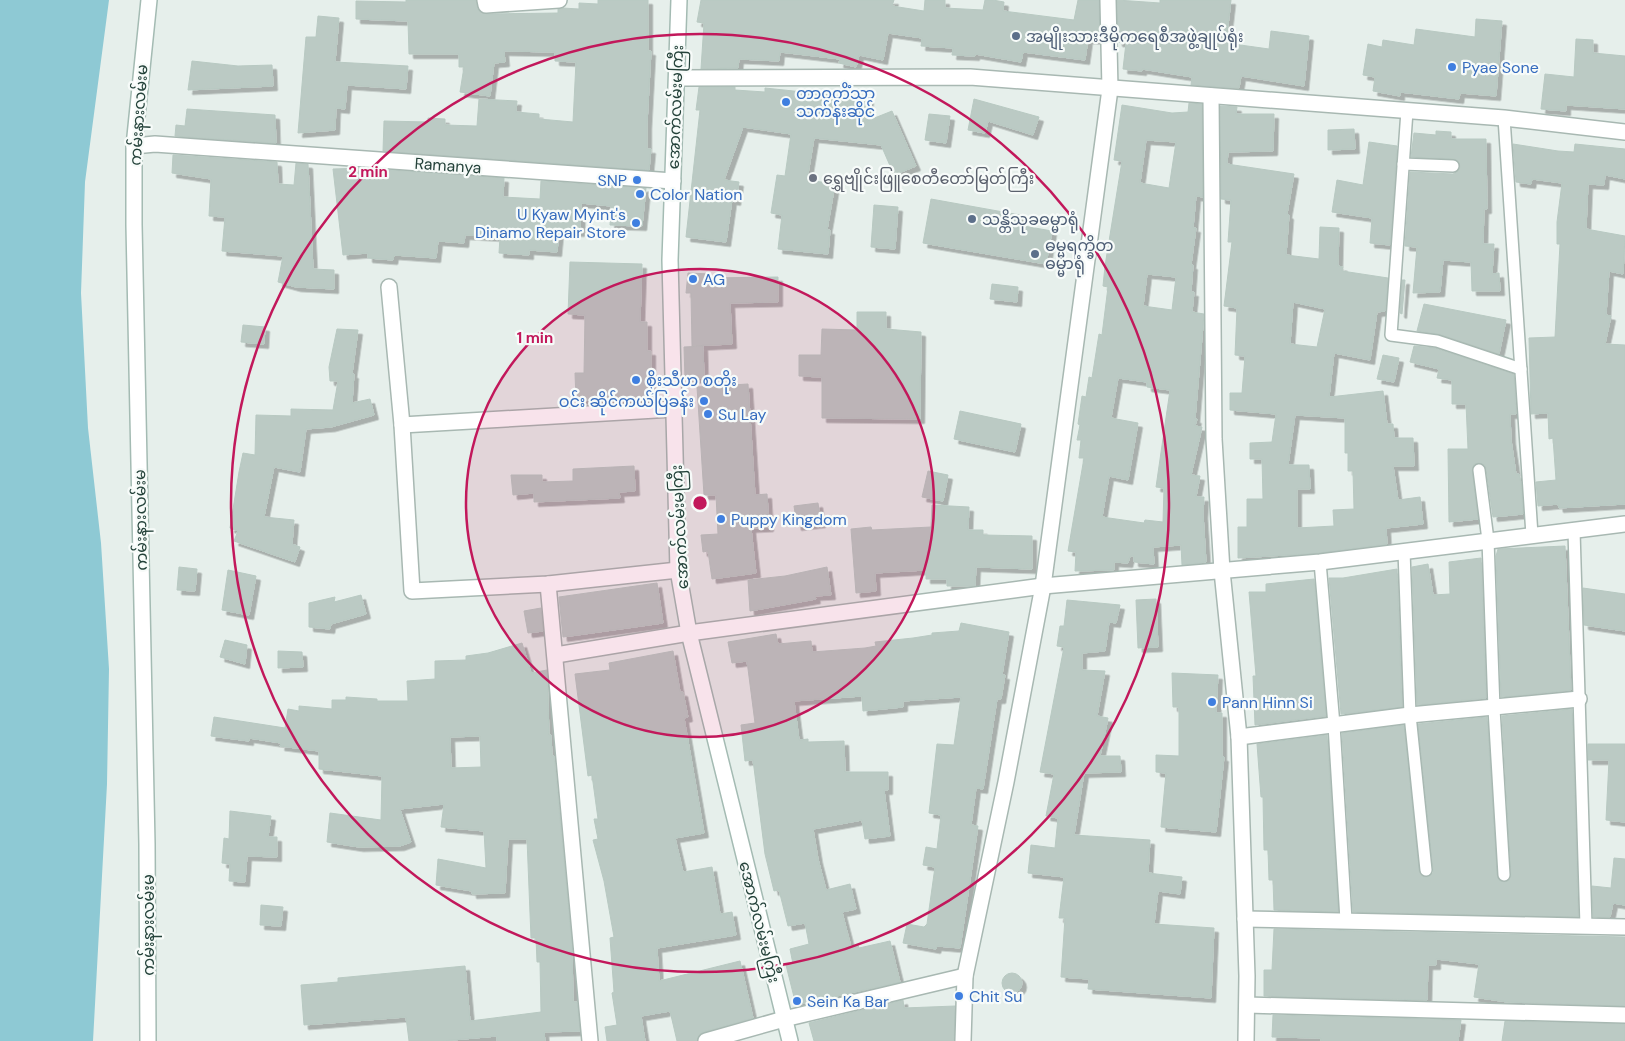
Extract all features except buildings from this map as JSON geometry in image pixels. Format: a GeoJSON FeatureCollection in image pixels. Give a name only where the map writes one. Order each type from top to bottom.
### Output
{"type":"FeatureCollection","features":[{"type":"Feature","properties":{"kind":"street","name":"ကမ်းနားလမ်းမ"},"geometry":{"type":"LineString","coordinates":[[148,1041],[147,834],[136,363],[134,146],[149,0]]}},
{"type":"Feature","properties":{"kind":"street"},"geometry":{"type":"LineString","coordinates":[[486,0],[486,6],[559,0]]}},
{"type":"Feature","properties":{"kind":"street","name":"အောက်လမ်းမကြီး"},"geometry":{"type":"LineString","coordinates":[[678,0],[670,260],[678,570],[688,633],[790,1041]]}},
{"type":"Feature","properties":{"kind":"street"},"geometry":{"type":"LineString","coordinates":[[963,1041],[965,976],[1006,782],[1043,586],[1110,89],[1108,0]]}},
{"type":"Feature","properties":{"kind":"street"},"geometry":{"type":"LineString","coordinates":[[676,78],[970,77],[1504,118],[1625,132]]}},
{"type":"Feature","properties":{"kind":"street"},"geometry":{"type":"LineString","coordinates":[[1211,96],[1214,439],[1222,571],[1239,737],[1245,918],[1246,1041]]}},
{"type":"Feature","properties":{"kind":"street","name":"Ramanya"},"geometry":{"type":"LineString","coordinates":[[134,146],[155,144],[673,181]]}},
{"type":"Feature","properties":{"kind":"street"},"geometry":{"type":"LineString","coordinates":[[389,287],[402,425],[412,591],[548,584],[678,570]]}},
{"type":"Feature","properties":{"kind":"street"},"geometry":{"type":"LineString","coordinates":[[402,425],[673,409]]}},
{"type":"Feature","properties":{"kind":"street"},"geometry":{"type":"LineString","coordinates":[[556,655],[688,633],[1043,586],[1320,562],[1625,524]]}},
{"type":"Feature","properties":{"kind":"street"},"geometry":{"type":"LineString","coordinates":[[548,584],[590,1041]]}},
{"type":"Feature","properties":{"kind":"street"},"geometry":{"type":"LineString","coordinates":[[1239,737],[1410,715],[1494,709],[1579,699]]}},
{"type":"Feature","properties":{"kind":"street"},"geometry":{"type":"LineString","coordinates":[[1245,918],[1625,927]]}},
{"type":"Feature","properties":{"kind":"street"},"geometry":{"type":"LineString","coordinates":[[706,1041],[784,1019],[965,976]]}},
{"type":"Feature","properties":{"kind":"street"},"geometry":{"type":"LineString","coordinates":[[1247,1005],[1625,1015]]}},
{"type":"Feature","properties":{"kind":"lane"},"geometry":{"type":"LineString","coordinates":[[1407,111],[1391,335],[1437,341],[1521,369]]}},
{"type":"Feature","properties":{"kind":"lane"},"geometry":{"type":"LineString","coordinates":[[1504,118],[1532,535]]}},
{"type":"Feature","properties":{"kind":"lane"},"geometry":{"type":"LineString","coordinates":[[1403,164],[1453,166]]}},
{"type":"Feature","properties":{"kind":"lane"},"geometry":{"type":"LineString","coordinates":[[1479,470],[1488,540],[1494,709],[1504,875]]}},
{"type":"Feature","properties":{"kind":"lane"},"geometry":{"type":"LineString","coordinates":[[1574,531],[1586,926]]}},
{"type":"Feature","properties":{"kind":"lane"},"geometry":{"type":"LineString","coordinates":[[1404,551],[1410,715],[1426,870]]}},
{"type":"Feature","properties":{"kind":"lane"},"geometry":{"type":"LineString","coordinates":[[1320,562],[1334,725],[1346,920]]}},
{"type":"Feature","properties":{"kind":"water"},"geometry":{"type":"Polygon","coordinates":[[[0,0],[109,0],[85,182],[81,293],[88,428],[101,543],[109,669],[107,784],[93,1041],[0,1041],[0,0]]]}},
{"type":"Feature","properties":{"kind":"place","name":"အမျိုးသားဒီမိုကရေစီအဖွဲ့ချုပ်ရုံး"},"geometry":{"type":"Point","coordinates":[1016,36]}},
{"type":"Feature","properties":{"kind":"place","name":"Pyae Sone"},"geometry":{"type":"Point","coordinates":[1452,67]}},
{"type":"Feature","properties":{"kind":"place","name":"တာဝတိံသာ သက်န်းဆိုင်"},"geometry":{"type":"Point","coordinates":[786,102]}},
{"type":"Feature","properties":{"kind":"place","name":"ရွှေဗျိုင်းဖြူစေတီတော်မြတ်ကြီး"},"geometry":{"type":"Point","coordinates":[813,178]}},
{"type":"Feature","properties":{"kind":"place","name":"SNP"},"geometry":{"type":"Point","coordinates":[637,180]}},
{"type":"Feature","properties":{"kind":"place","name":"Color Nation"},"geometry":{"type":"Point","coordinates":[640,194]}},
{"type":"Feature","properties":{"kind":"place","name":"သန္တိသုခဓမ္မာရုံ"},"geometry":{"type":"Point","coordinates":[972,219]}},
{"type":"Feature","properties":{"kind":"place","name":"U Kyaw Myint's Dinamo Repair Store"},"geometry":{"type":"Point","coordinates":[636,223]}},
{"type":"Feature","properties":{"kind":"place","name":"ဓမ္မရက္ခိတ ဓမ္မာရုံ"},"geometry":{"type":"Point","coordinates":[1035,254]}},
{"type":"Feature","properties":{"kind":"place","name":"AG"},"geometry":{"type":"Point","coordinates":[693,279]}},
{"type":"Feature","properties":{"kind":"place","name":"စိုးသီဟ စတိုး"},"geometry":{"type":"Point","coordinates":[636,380]}},
{"type":"Feature","properties":{"kind":"place","name":"ဝင်း ဆိုင်ကယ်ပြခန်း"},"geometry":{"type":"Point","coordinates":[704,401]}},
{"type":"Feature","properties":{"kind":"place","name":"Su Lay"},"geometry":{"type":"Point","coordinates":[708,414]}},
{"type":"Feature","properties":{"kind":"place","name":"Puppy Kingdom"},"geometry":{"type":"Point","coordinates":[721,519]}},
{"type":"Feature","properties":{"kind":"place","name":"Pann Hinn Si"},"geometry":{"type":"Point","coordinates":[1212,702]}},
{"type":"Feature","properties":{"kind":"place","name":"Chit Su"},"geometry":{"type":"Point","coordinates":[959,996]}},
{"type":"Feature","properties":{"kind":"place","name":"Sein Ka Bar"},"geometry":{"type":"Point","coordinates":[797,1001]}}]}
